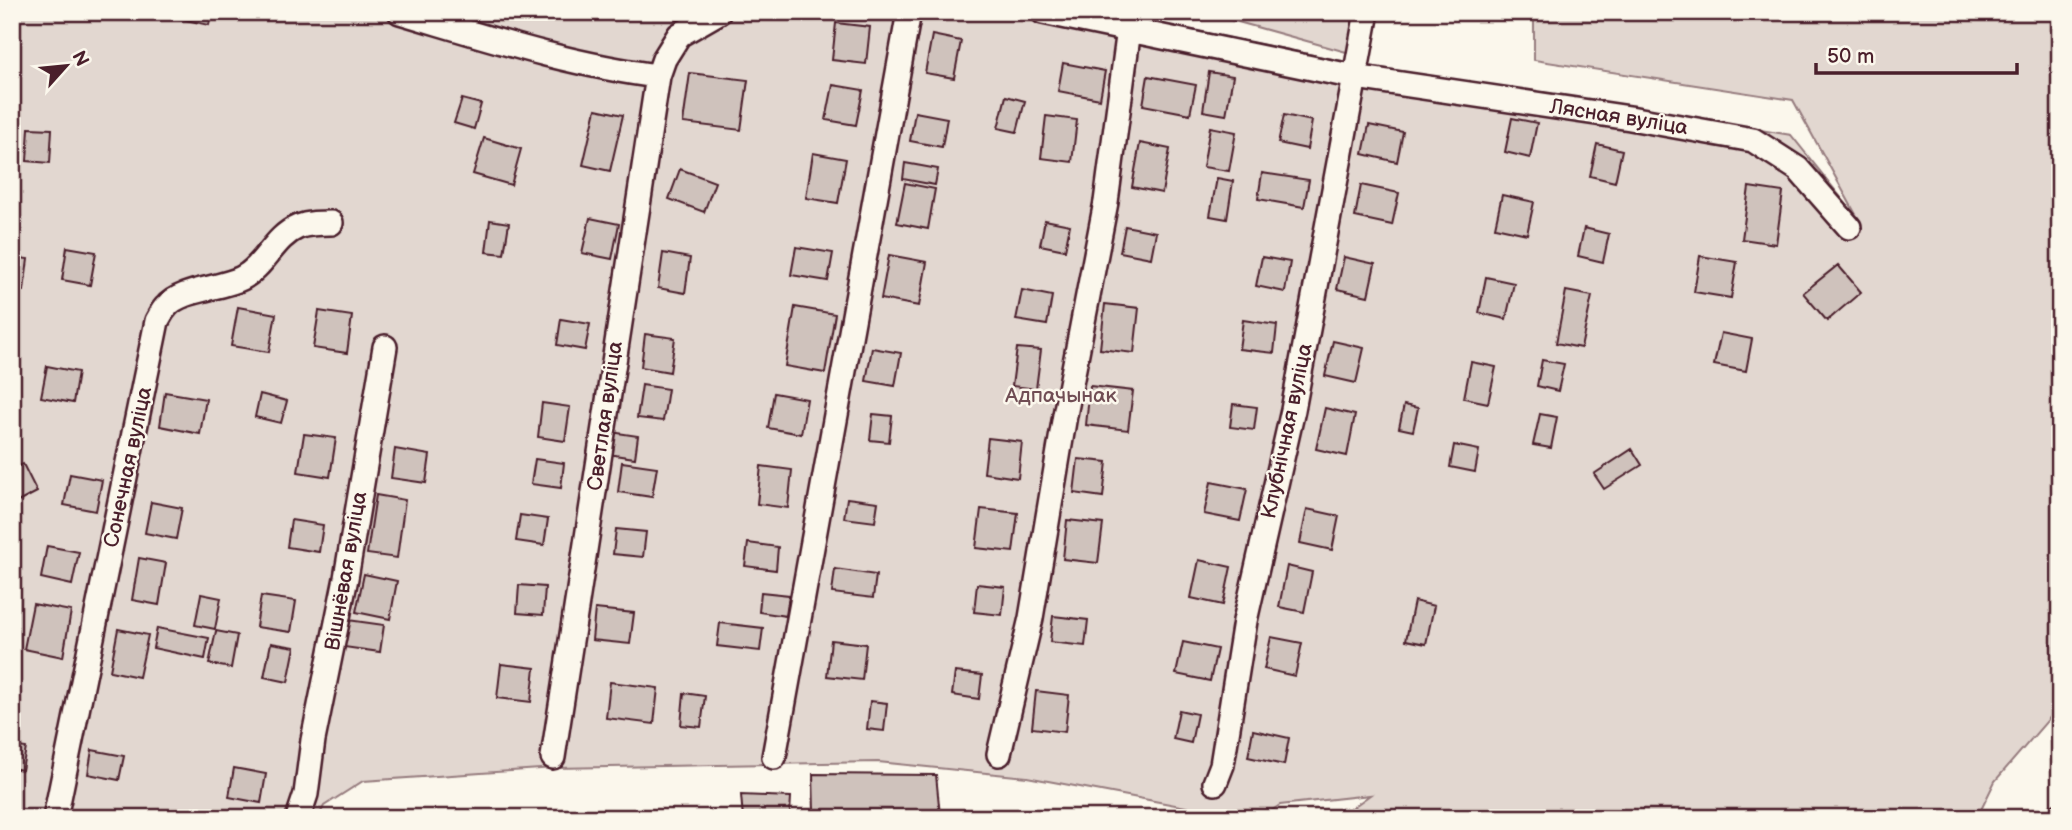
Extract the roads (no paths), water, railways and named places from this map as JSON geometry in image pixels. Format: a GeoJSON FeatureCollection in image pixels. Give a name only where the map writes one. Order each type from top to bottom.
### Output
{"type":"FeatureCollection","features":[{"type":"Feature","properties":{"kind":"street"},"geometry":{"type":"LineString","coordinates":[[400,12],[505,43],[618,71],[658,76]]}},
{"type":"Feature","properties":{"kind":"street","name":"Светлая вуліца"},"geometry":{"type":"LineString","coordinates":[[553,757],[658,76],[664,59],[679,35],[719,12]]}},
{"type":"Feature","properties":{"kind":"street"},"geometry":{"type":"LineString","coordinates":[[774,757],[909,12]]}},
{"type":"Feature","properties":{"kind":"street","name":"Лясная вуліца"},"geometry":{"type":"LineString","coordinates":[[1043,12],[1354,77],[1630,118],[1753,140],[1798,169],[1849,227]]}},
{"type":"Feature","properties":{"kind":"street","name":"Клубнічная вуліца"},"geometry":{"type":"LineString","coordinates":[[1215,783],[1222,765],[1245,621],[1293,410],[1367,12]]}},
{"type":"Feature","properties":{"kind":"street"},"geometry":{"type":"LineString","coordinates":[[999,754],[1031,618],[1065,415],[1106,202],[1129,29]]}},
{"type":"Feature","properties":{"kind":"street","name":"Сонечная вуліца"},"geometry":{"type":"LineString","coordinates":[[55,818],[157,321],[167,304],[183,295],[243,278],[259,266],[278,242],[296,228],[316,222],[331,223]]}},
{"type":"Feature","properties":{"kind":"street","name":"Вішнёвая вуліца"},"geometry":{"type":"LineString","coordinates":[[298,818],[306,794],[313,740],[346,578],[386,347]]}},
{"type":"Feature","properties":{"kind":"park label","name":"Адпачынак"},"geometry":{"type":"Point","coordinates":[1061,395]}}]}
